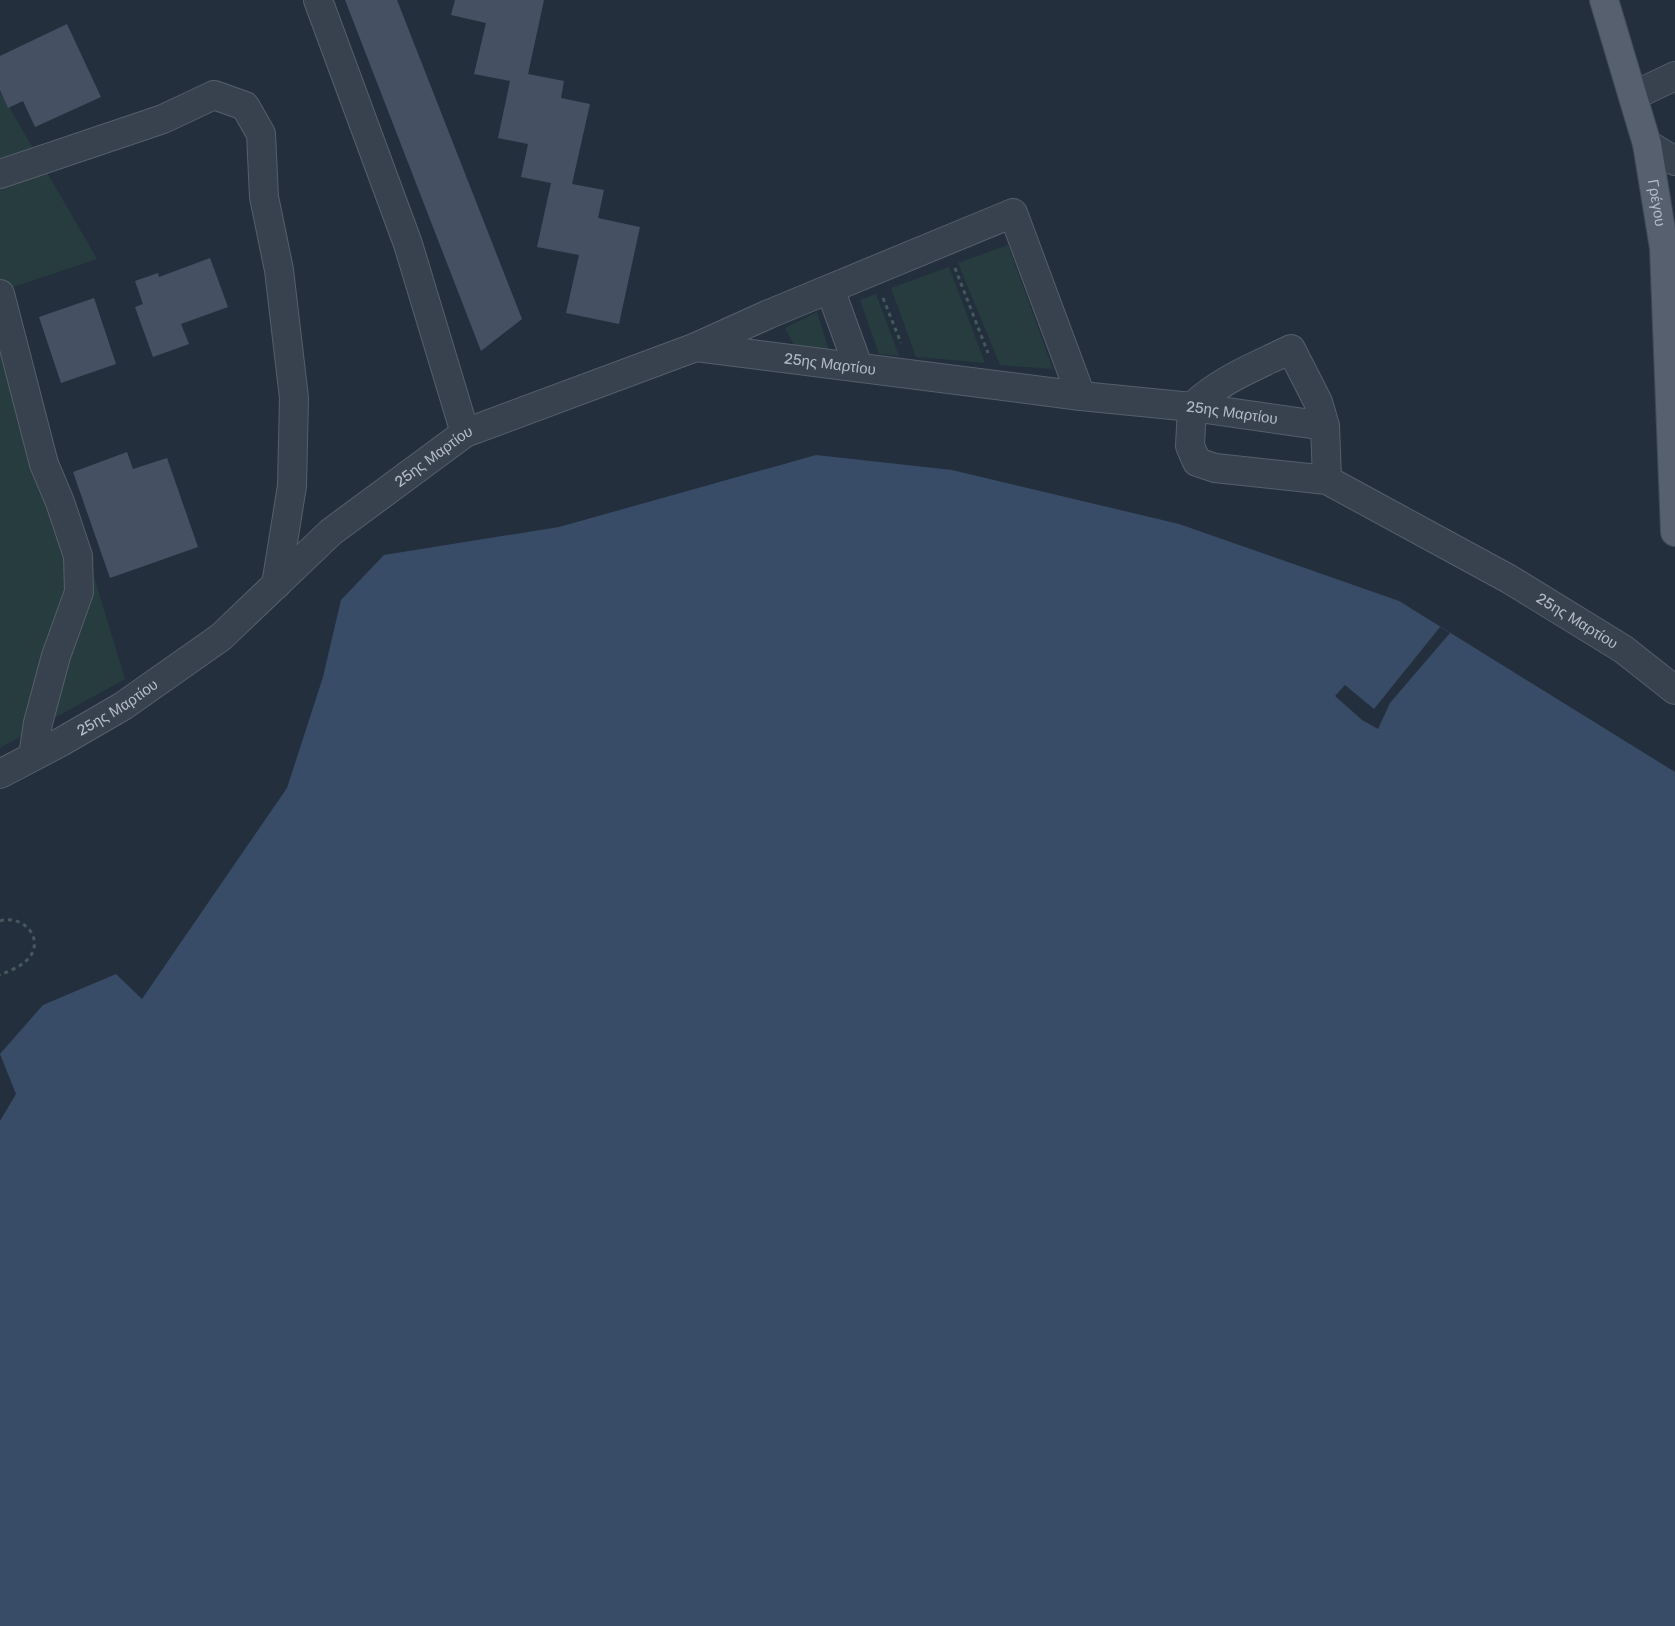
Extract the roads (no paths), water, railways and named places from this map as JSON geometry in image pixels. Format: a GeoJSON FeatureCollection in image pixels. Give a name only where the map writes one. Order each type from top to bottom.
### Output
{"type":"FeatureCollection","features":[{"type":"Feature","properties":{"kind":"main road","name":"Γρέγου"},"geometry":{"type":"LineString","coordinates":[[1604,0],[1647,144],[1664,248],[1675,532]]}},
{"type":"Feature","properties":{"kind":"street"},"geometry":{"type":"LineString","coordinates":[[318,0],[408,244],[465,433]]}},
{"type":"Feature","properties":{"kind":"street"},"geometry":{"type":"LineString","coordinates":[[1633,96],[1675,76]]}},
{"type":"Feature","properties":{"kind":"street"},"geometry":{"type":"LineString","coordinates":[[0,174],[163,119],[214,95],[244,106],[261,134],[264,197],[279,270],[294,398],[292,486],[276,585]]}},
{"type":"Feature","properties":{"kind":"street"},"geometry":{"type":"LineString","coordinates":[[1647,144],[1675,161]]}},
{"type":"Feature","properties":{"kind":"street"},"geometry":{"type":"LineString","coordinates":[[696,347],[1013,213],[1081,396]]}},
{"type":"Feature","properties":{"kind":"street"},"geometry":{"type":"LineString","coordinates":[[830,290],[858,366]]}},
{"type":"Feature","properties":{"kind":"street"},"geometry":{"type":"LineString","coordinates":[[0,294],[44,464],[60,502],[78,556],[79,592],[56,656],[38,723],[33,756]]}},
{"type":"Feature","properties":{"kind":"street","name":"25ης Μαρτίου"},"geometry":{"type":"LineString","coordinates":[[0,774],[123,706],[221,637],[331,532],[465,433],[696,347],[858,366],[1081,396],[1192,407],[1326,426]]}},
{"type":"Feature","properties":{"kind":"street"},"geometry":{"type":"LineString","coordinates":[[1292,349],[1318,402],[1326,426],[1327,480],[1215,468],[1197,462],[1190,446],[1192,407],[1204,395],[1219,385],[1292,349]]}},
{"type":"Feature","properties":{"kind":"street","name":"25ης Μαρτίου"},"geometry":{"type":"LineString","coordinates":[[1327,480],[1509,579],[1623,649],[1675,690]]}},
{"type":"Feature","properties":{"kind":"water"},"geometry":{"type":"Polygon","coordinates":[[[816,455],[952,470],[1179,524],[1399,601],[1675,772],[1675,1626],[0,1626],[0,1121],[16,1094],[0,1054],[43,1005],[116,974],[142,999],[287,788],[323,677],[341,600],[384,555],[559,527],[816,455]]]}}]}
